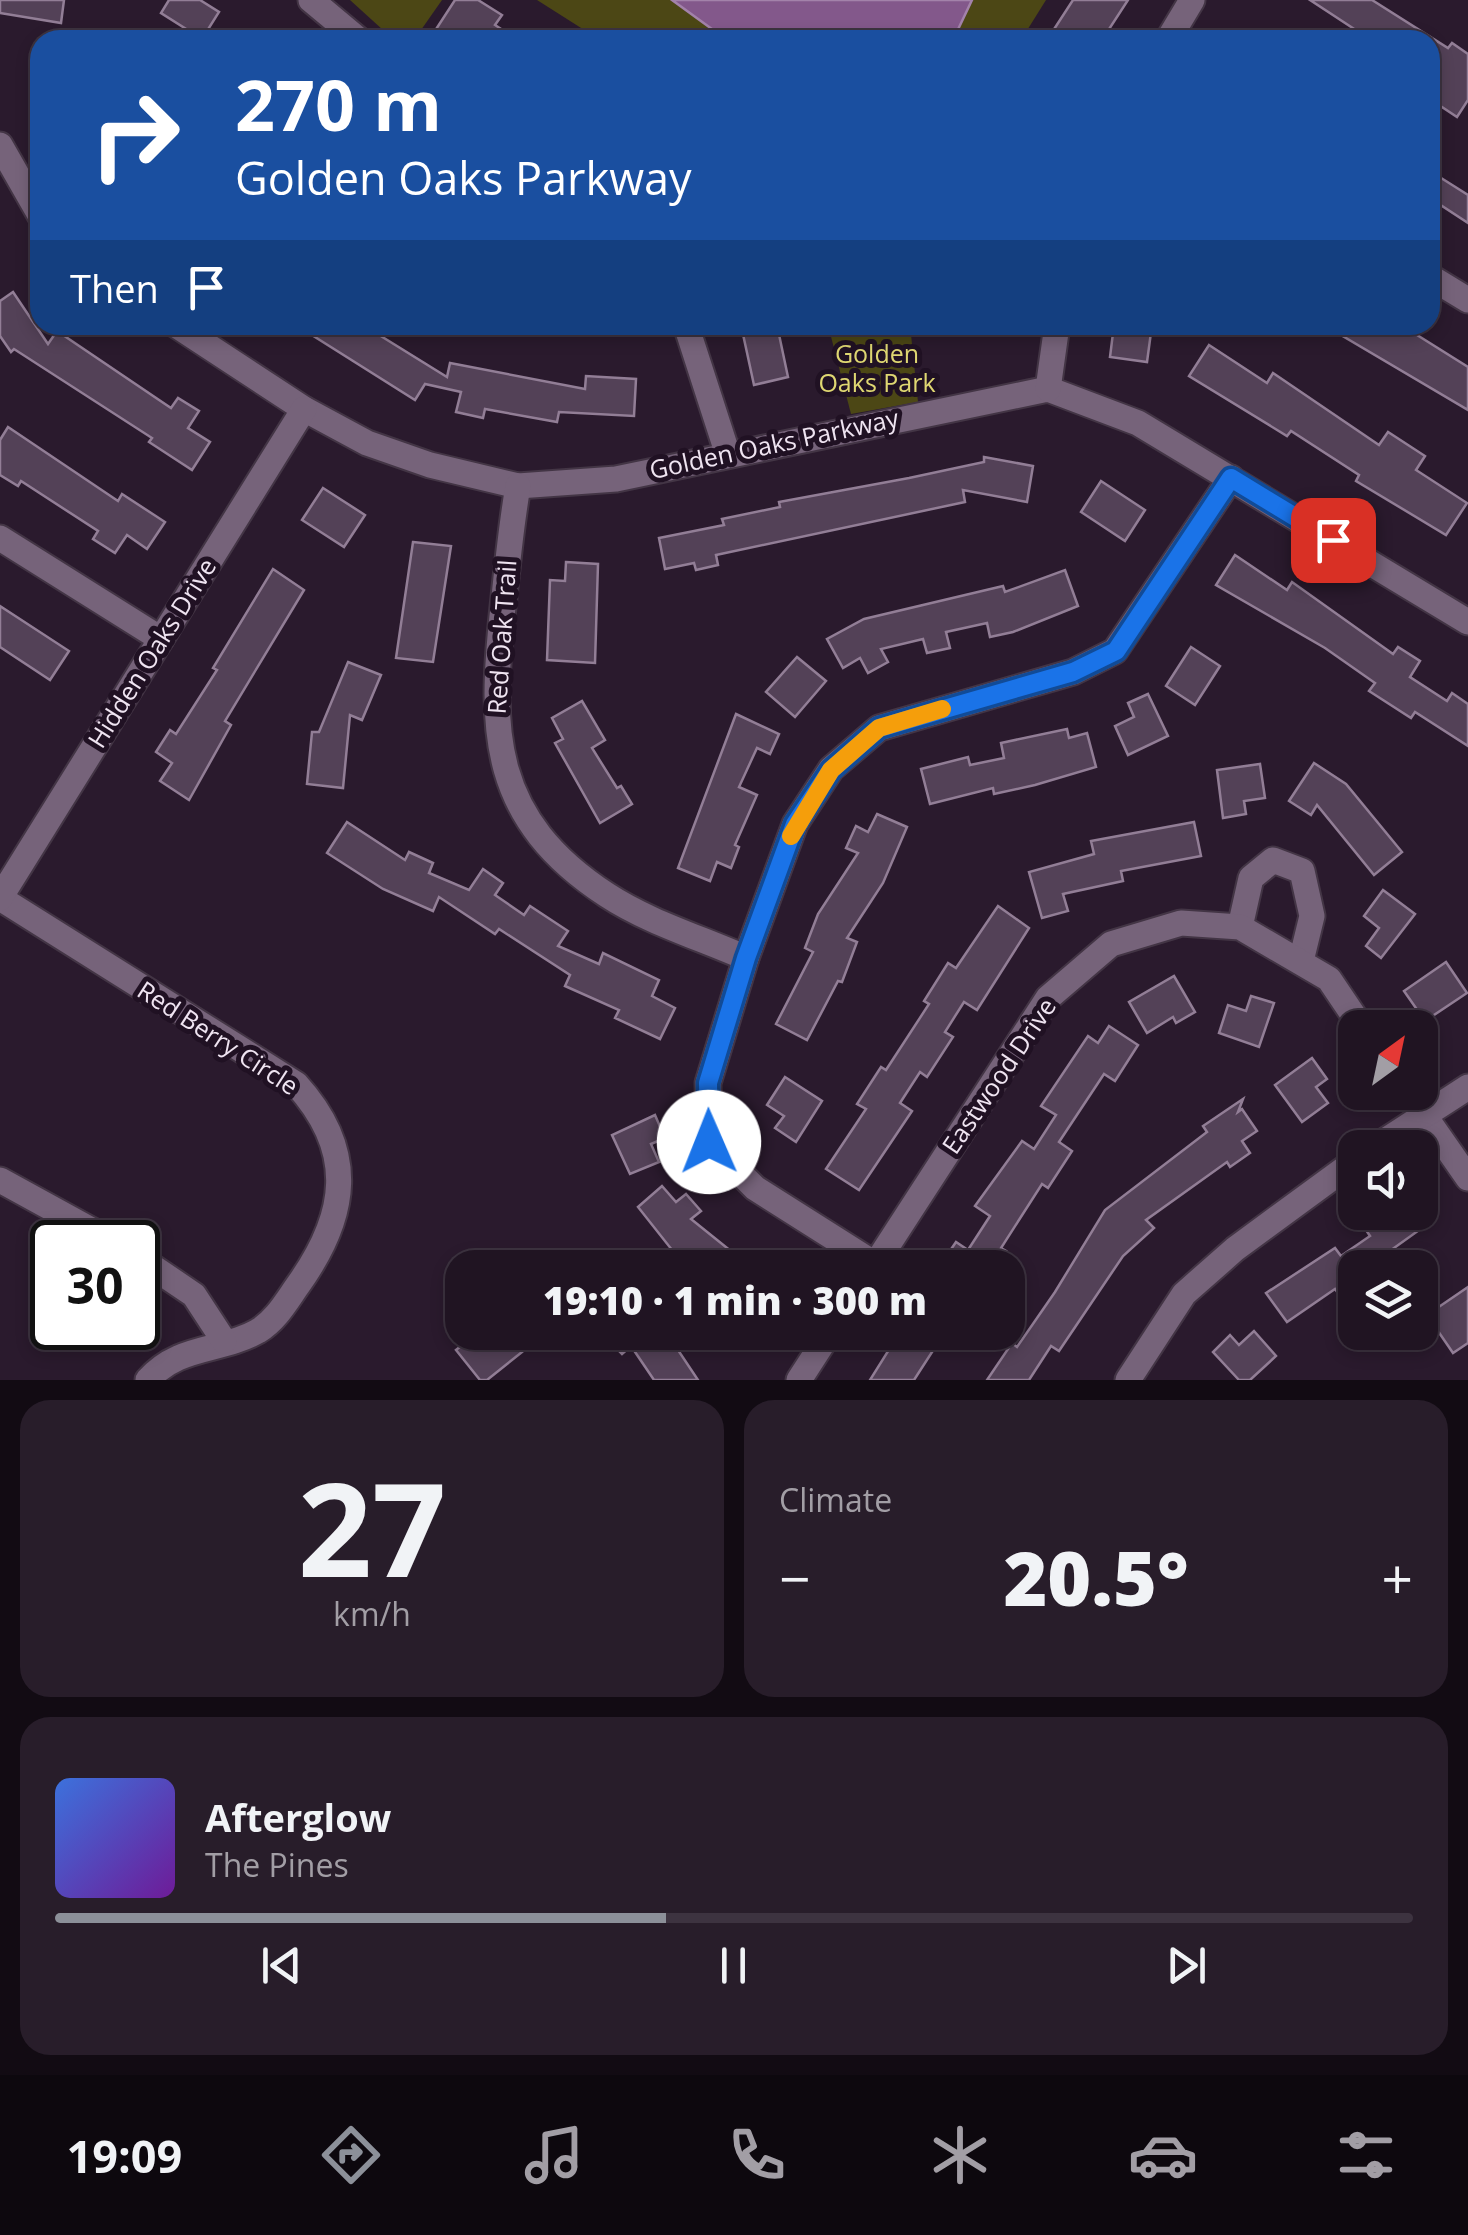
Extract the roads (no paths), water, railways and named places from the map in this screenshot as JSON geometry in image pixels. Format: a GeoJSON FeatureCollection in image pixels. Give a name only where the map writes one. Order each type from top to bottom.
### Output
{"type":"FeatureCollection","features":[{"type":"Feature","properties":{"kind":"street"},"geometry":{"type":"LineString","coordinates":[[311,0],[347,30]]}},
{"type":"Feature","properties":{"kind":"street"},"geometry":{"type":"LineString","coordinates":[[1174,30],[1192,0]]}},
{"type":"Feature","properties":{"kind":"street"},"geometry":{"type":"LineString","coordinates":[[0,145],[30,198]]}},
{"type":"Feature","properties":{"kind":"street"},"geometry":{"type":"LineString","coordinates":[[1440,283],[1468,300]]}},
{"type":"Feature","properties":{"kind":"street","name":"Golden Oaks Parkway"},"geometry":{"type":"LineString","coordinates":[[191,335],[304,408],[398,454],[518,486],[616,478],[1048,389]]}},
{"type":"Feature","properties":{"kind":"street"},"geometry":{"type":"LineString","coordinates":[[689,335],[728,455]]}},
{"type":"Feature","properties":{"kind":"street"},"geometry":{"type":"LineString","coordinates":[[1056,335],[1048,389],[1138,424],[1468,622]]}},
{"type":"Feature","properties":{"kind":"street","name":"Hidden Oaks Drive"},"geometry":{"type":"LineString","coordinates":[[0,898],[304,408]]}},
{"type":"Feature","properties":{"kind":"street"},"geometry":{"type":"LineString","coordinates":[[850,1250],[755,1188],[709,1142],[708,1083],[746,958],[795,824],[831,770],[879,728],[1073,672],[1116,651],[1231,478]]}},
{"type":"Feature","properties":{"kind":"street","name":"Red Oak Trail"},"geometry":{"type":"LineString","coordinates":[[518,486],[494,719],[502,764],[514,789],[562,862],[610,898],[746,958]]}},
{"type":"Feature","properties":{"kind":"street"},"geometry":{"type":"LineString","coordinates":[[0,538],[161,639]]}},
{"type":"Feature","properties":{"kind":"street"},"geometry":{"type":"LineString","coordinates":[[1240,927],[1251,878],[1273,860],[1302,872],[1312,916],[1301,962]]}},
{"type":"Feature","properties":{"kind":"street","name":"Red Berry Circle"},"geometry":{"type":"LineString","coordinates":[[0,898],[296,1084],[321,1112],[339,1162],[339,1204],[330,1233],[272,1322],[254,1333],[162,1364],[148,1380]]}},
{"type":"Feature","properties":{"kind":"street","name":"Eastwood Drive"},"geometry":{"type":"LineString","coordinates":[[884,1250],[1048,998],[1111,944],[1181,922],[1240,927],[1329,980],[1350,1010]]}},
{"type":"Feature","properties":{"kind":"street"},"geometry":{"type":"LineString","coordinates":[[1438,1095],[1468,1086]]}},
{"type":"Feature","properties":{"kind":"street"},"geometry":{"type":"LineString","coordinates":[[1390,1130],[1408,1110]]}},
{"type":"Feature","properties":{"kind":"street"},"geometry":{"type":"LineString","coordinates":[[1421,1110],[1468,1178]]}},
{"type":"Feature","properties":{"kind":"street"},"geometry":{"type":"LineString","coordinates":[[1128,1380],[1184,1294],[1235,1249],[1338,1174]]}},
{"type":"Feature","properties":{"kind":"street"},"geometry":{"type":"LineString","coordinates":[[0,1180],[73,1220]]}},
{"type":"Feature","properties":{"kind":"street"},"geometry":{"type":"LineString","coordinates":[[160,1272],[194,1295],[224,1341]]}},
{"type":"Feature","properties":{"kind":"street"},"geometry":{"type":"LineString","coordinates":[[799,1380],[818,1350]]}},
{"type":"Feature","properties":{"kind":"park label","name":"Golden Oaks Park"},"geometry":{"type":"Point","coordinates":[877,368]}}]}
